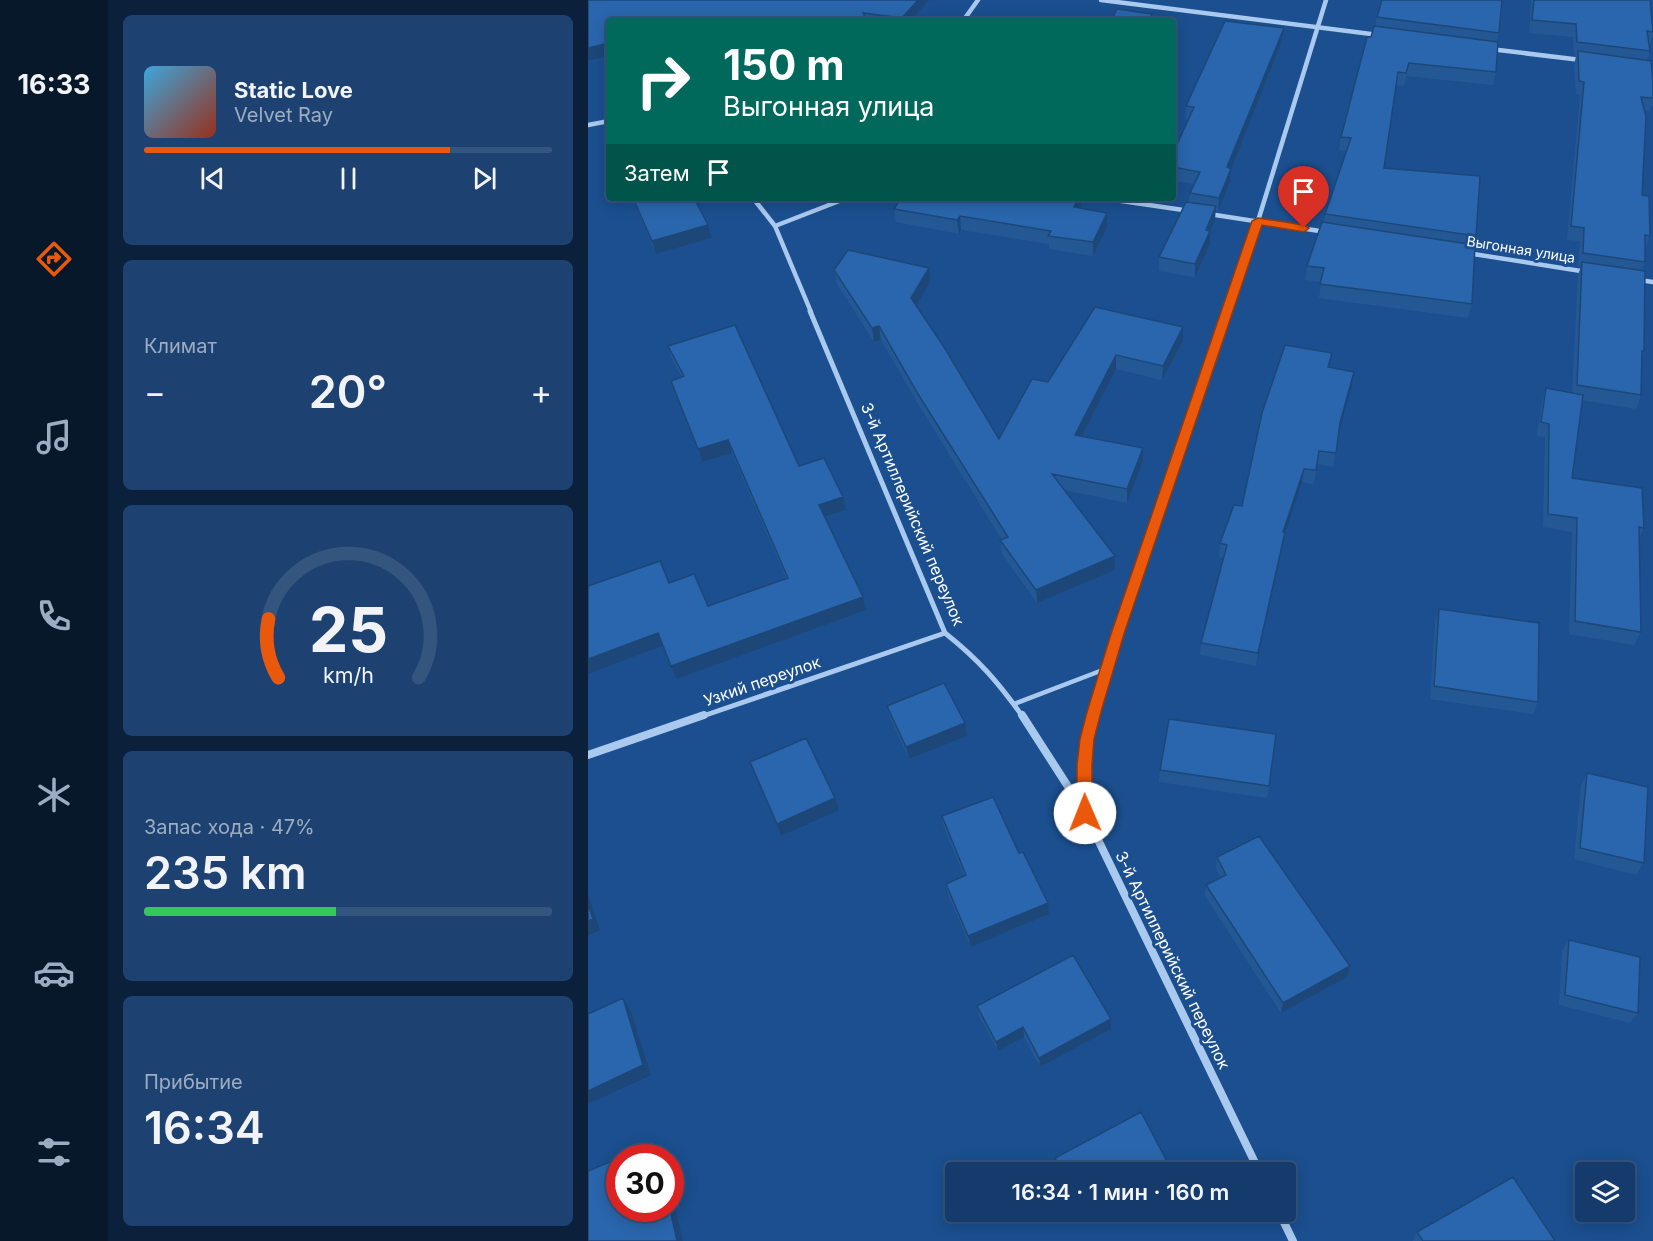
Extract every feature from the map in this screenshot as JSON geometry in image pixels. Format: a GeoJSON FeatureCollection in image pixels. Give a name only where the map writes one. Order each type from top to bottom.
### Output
{"type":"FeatureCollection","features":[{"type":"Feature","properties":{"kind":"street"},"geometry":{"type":"LineString","coordinates":[[965,18],[978,0]]}},
{"type":"Feature","properties":{"kind":"street"},"geometry":{"type":"LineString","coordinates":[[1101,0],[1387,36]]}},
{"type":"Feature","properties":{"kind":"street"},"geometry":{"type":"LineString","coordinates":[[1085,813],[1084,765],[1087,739],[1108,668],[1258,221],[1326,0]]}},
{"type":"Feature","properties":{"kind":"street"},"geometry":{"type":"LineString","coordinates":[[1480,48],[1584,61]]}},
{"type":"Feature","properties":{"kind":"street"},"geometry":{"type":"LineString","coordinates":[[588,125],[606,122]]}},
{"type":"Feature","properties":{"kind":"street","name":"3-й Артиллерийский переулок"},"geometry":{"type":"LineString","coordinates":[[755,201],[775,226],[945,633],[988,670],[1063,775],[1085,813],[1255,1162]]}},
{"type":"Feature","properties":{"kind":"street"},"geometry":{"type":"LineString","coordinates":[[775,226],[839,201]]}},
{"type":"Feature","properties":{"kind":"street"},"geometry":{"type":"LineString","coordinates":[[1121,201],[1328,232]]}},
{"type":"Feature","properties":{"kind":"street","name":"Выгонная улица"},"geometry":{"type":"LineString","coordinates":[[1455,252],[1595,273]]}},
{"type":"Feature","properties":{"kind":"street"},"geometry":{"type":"LineString","coordinates":[[1630,278],[1653,282]]}},
{"type":"Feature","properties":{"kind":"street","name":"Узкий переулок"},"geometry":{"type":"LineString","coordinates":[[588,755],[945,633]]}},
{"type":"Feature","properties":{"kind":"street"},"geometry":{"type":"LineString","coordinates":[[1284,1222],[1293,1241]]}},
{"type":"Feature","properties":{"kind":"lane"},"geometry":{"type":"LineString","coordinates":[[1014,704],[1108,668]]}},
{"type":"Feature","properties":{"kind":"building"},"geometry":{"type":"Polygon","coordinates":[[[588,0],[918,0],[902,18],[863,13],[866,18],[606,18],[606,44],[588,48],[588,0]]]}},
{"type":"Feature","properties":{"kind":"building"},"geometry":{"type":"Polygon","coordinates":[[[1382,0],[1502,0],[1499,33],[1377,17],[1382,0]]]}},
{"type":"Feature","properties":{"kind":"building"},"geometry":{"type":"Polygon","coordinates":[[[1534,0],[1650,0],[1653,32],[1647,31],[1650,51],[1577,42],[1576,24],[1532,20],[1534,0]]]}},
{"type":"Feature","properties":{"kind":"building"},"geometry":{"type":"Polygon","coordinates":[[[1117,9],[1152,14],[1150,18],[1112,18],[1117,9]]]}},
{"type":"Feature","properties":{"kind":"building"},"geometry":{"type":"Polygon","coordinates":[[[1225,21],[1284,28],[1227,167],[1231,169],[1219,198],[1190,193],[1200,172],[1176,168],[1176,146],[1194,107],[1186,106],[1225,21]]]}},
{"type":"Feature","properties":{"kind":"building"},"geometry":{"type":"Polygon","coordinates":[[[1374,26],[1498,42],[1496,72],[1409,63],[1406,73],[1398,72],[1384,168],[1480,176],[1476,236],[1325,214],[1351,138],[1341,137],[1367,37],[1371,37],[1374,26]]]}},
{"type":"Feature","properties":{"kind":"building"},"geometry":{"type":"Polygon","coordinates":[[[1578,51],[1651,61],[1653,98],[1641,97],[1646,116],[1642,195],[1649,196],[1650,236],[1645,235],[1645,262],[1583,253],[1584,228],[1571,226],[1584,82],[1579,81],[1578,51]]]}},
{"type":"Feature","properties":{"kind":"building"},"geometry":{"type":"Polygon","coordinates":[[[634,201],[696,201],[708,225],[652,241],[634,201]]]}},
{"type":"Feature","properties":{"kind":"building"},"geometry":{"type":"Polygon","coordinates":[[[899,201],[1077,201],[1074,207],[1107,213],[1093,242],[1048,236],[1051,231],[960,216],[957,220],[894,209],[899,201]]]}},
{"type":"Feature","properties":{"kind":"building"},"geometry":{"type":"Polygon","coordinates":[[[1186,202],[1216,206],[1206,230],[1210,231],[1195,264],[1159,257],[1186,202]]]}},
{"type":"Feature","properties":{"kind":"building"},"geometry":{"type":"Polygon","coordinates":[[[1322,222],[1475,245],[1472,304],[1320,284],[1324,268],[1307,266],[1322,222]]]}},
{"type":"Feature","properties":{"kind":"building"},"geometry":{"type":"Polygon","coordinates":[[[848,250],[929,268],[911,298],[944,347],[999,439],[1032,379],[1048,382],[1095,307],[1183,327],[1163,366],[1116,355],[1075,435],[1143,448],[1127,489],[1052,474],[1115,556],[1036,590],[1000,540],[1008,537],[918,394],[879,326],[872,328],[834,270],[848,250]]]}},
{"type":"Feature","properties":{"kind":"building"},"geometry":{"type":"Polygon","coordinates":[[[1582,262],[1645,271],[1641,395],[1577,385],[1582,262]]]}},
{"type":"Feature","properties":{"kind":"building"},"geometry":{"type":"Polygon","coordinates":[[[735,325],[799,466],[824,458],[843,497],[819,505],[863,597],[671,666],[658,633],[588,659],[588,586],[660,561],[669,583],[694,574],[708,606],[788,578],[728,440],[698,449],[671,381],[684,376],[668,346],[735,325]]]}},
{"type":"Feature","properties":{"kind":"building"},"geometry":{"type":"Polygon","coordinates":[[[1285,345],[1332,353],[1328,367],[1354,372],[1340,423],[1336,453],[1319,451],[1316,470],[1304,469],[1283,532],[1285,532],[1258,653],[1201,643],[1227,545],[1220,543],[1234,505],[1242,506],[1262,413],[1285,345]]]}},
{"type":"Feature","properties":{"kind":"building"},"geometry":{"type":"Polygon","coordinates":[[[1546,388],[1583,395],[1572,478],[1642,488],[1644,528],[1639,527],[1641,632],[1575,621],[1577,518],[1548,514],[1549,424],[1541,422],[1546,388]]]}},
{"type":"Feature","properties":{"kind":"building"},"geometry":{"type":"Polygon","coordinates":[[[1439,609],[1539,623],[1538,702],[1434,686],[1439,609]]]}},
{"type":"Feature","properties":{"kind":"building"},"geometry":{"type":"Polygon","coordinates":[[[944,683],[965,723],[906,747],[887,706],[944,683]]]}},
{"type":"Feature","properties":{"kind":"building"},"geometry":{"type":"Polygon","coordinates":[[[1169,719],[1276,734],[1269,786],[1160,770],[1169,719]]]}},
{"type":"Feature","properties":{"kind":"building"},"geometry":{"type":"Polygon","coordinates":[[[806,738],[835,798],[777,824],[750,762],[806,738]]]}},
{"type":"Feature","properties":{"kind":"building"},"geometry":{"type":"Polygon","coordinates":[[[1587,773],[1648,787],[1644,863],[1580,848],[1587,773]]]}},
{"type":"Feature","properties":{"kind":"building"},"geometry":{"type":"Polygon","coordinates":[[[993,797],[1019,853],[1023,852],[1048,903],[968,936],[946,884],[966,875],[942,816],[993,797]]]}},
{"type":"Feature","properties":{"kind":"building"},"geometry":{"type":"Polygon","coordinates":[[[1259,836],[1350,966],[1283,1003],[1206,885],[1226,875],[1217,857],[1259,836]]]}},
{"type":"Feature","properties":{"kind":"building"},"geometry":{"type":"Polygon","coordinates":[[[588,904],[593,919],[588,921],[588,904]]]}},
{"type":"Feature","properties":{"kind":"building"},"geometry":{"type":"Polygon","coordinates":[[[1569,940],[1640,957],[1638,1013],[1565,995],[1569,940]]]}},
{"type":"Feature","properties":{"kind":"building"},"geometry":{"type":"Polygon","coordinates":[[[1073,955],[1111,1019],[1039,1058],[1023,1027],[996,1042],[977,1006],[1073,955]]]}},
{"type":"Feature","properties":{"kind":"building"},"geometry":{"type":"Polygon","coordinates":[[[623,998],[643,1065],[588,1091],[588,1014],[623,998]]]}},
{"type":"Feature","properties":{"kind":"building"},"geometry":{"type":"Polygon","coordinates":[[[1141,1112],[1167,1162],[1057,1162],[1055,1158],[1141,1112]]]}},
{"type":"Feature","properties":{"kind":"building"},"geometry":{"type":"Polygon","coordinates":[[[606,1163],[606,1222],[673,1222],[677,1241],[588,1241],[588,1171],[606,1163]]]}},
{"type":"Feature","properties":{"kind":"building"},"geometry":{"type":"Polygon","coordinates":[[[1513,1177],[1555,1241],[1423,1241],[1417,1232],[1513,1177]]]}},
{"type":"Feature","properties":{"kind":"route"},"geometry":{"type":"LineString","coordinates":[[1085,813],[1084,765],[1087,739],[1094,712],[1118,634],[1258,221],[1304,228]]}}]}
